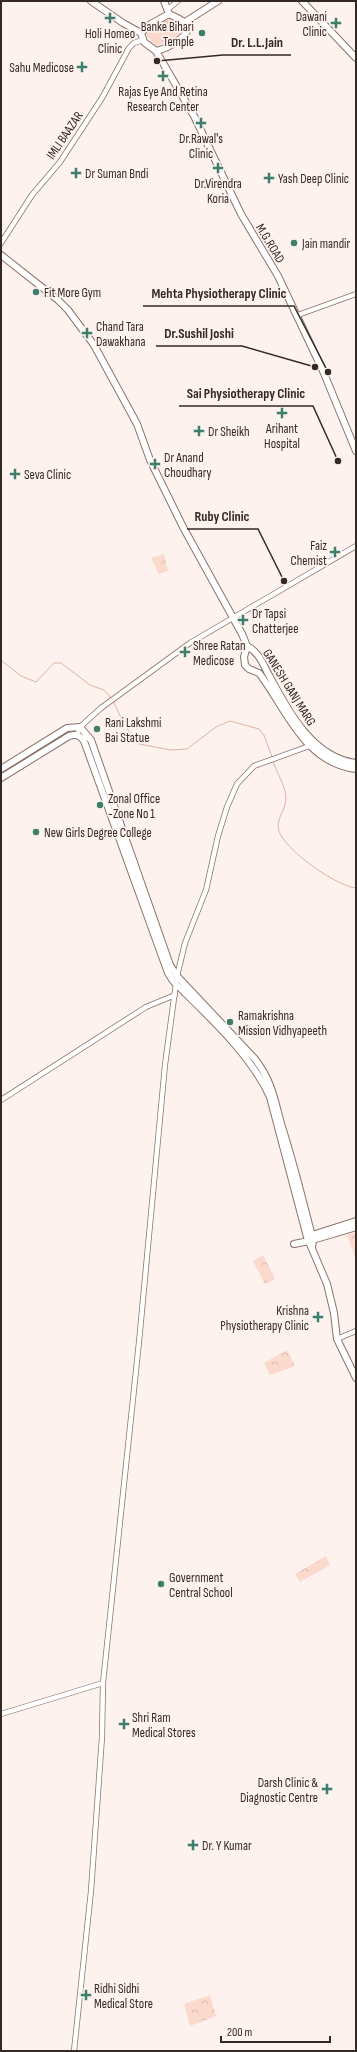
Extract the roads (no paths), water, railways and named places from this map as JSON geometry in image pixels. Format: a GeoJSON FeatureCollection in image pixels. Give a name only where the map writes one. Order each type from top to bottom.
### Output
{"type":"FeatureCollection","features":[{"type":"Feature","properties":{"kind":"main road"},"geometry":{"type":"LineString","coordinates":[[91,1],[142,36],[156,51],[168,47],[185,36],[187,26],[185,22],[168,11],[164,1]]}},
{"type":"Feature","properties":{"kind":"main road"},"geometry":{"type":"LineString","coordinates":[[195,15],[212,1]]}},
{"type":"Feature","properties":{"kind":"main road"},"geometry":{"type":"LineString","coordinates":[[185,22],[218,1]]}},
{"type":"Feature","properties":{"kind":"main road"},"geometry":{"type":"LineString","coordinates":[[302,1],[356,58]]}},
{"type":"Feature","properties":{"kind":"main road"},"geometry":{"type":"LineString","coordinates":[[142,36],[149,25],[168,11]]}},
{"type":"Feature","properties":{"kind":"main road","name":"M.G.ROAD"},"geometry":{"type":"LineString","coordinates":[[156,51],[194,116],[241,214],[278,276],[298,315],[356,451]]}},
{"type":"Feature","properties":{"kind":"main road"},"geometry":{"type":"LineString","coordinates":[[1,255],[58,300],[68,310],[94,346],[136,424],[150,460],[183,527],[233,617],[247,646],[244,657],[245,665],[248,669],[259,673],[290,722],[330,761],[356,768]]}},
{"type":"Feature","properties":{"kind":"main road","name":"GANESH GANJ MARG"},"geometry":{"type":"LineString","coordinates":[[247,646],[258,655],[291,712],[313,744],[338,758],[356,763]]}},
{"type":"Feature","properties":{"kind":"main road"},"geometry":{"type":"LineString","coordinates":[[1,769],[68,728],[80,727],[91,740],[170,965],[177,976],[255,1059],[266,1074],[273,1090],[294,1164],[312,1249],[327,1284],[334,1313],[337,1339],[356,1378]]}},
{"type":"Feature","properties":{"kind":"main road"},"geometry":{"type":"LineString","coordinates":[[1,778],[69,736],[77,735],[84,741],[164,965],[177,984],[247,1059],[262,1078],[270,1097],[310,1238]]}},
{"type":"Feature","properties":{"kind":"main road"},"geometry":{"type":"LineString","coordinates":[[296,1243],[356,1221]]}},
{"type":"Feature","properties":{"kind":"main road"},"geometry":{"type":"LineString","coordinates":[[310,1238],[356,1227]]}},
{"type":"Feature","properties":{"kind":"street"},"geometry":{"type":"LineString","coordinates":[[168,11],[178,1]]}},
{"type":"Feature","properties":{"kind":"street","name":"IMLI BAAZAR"},"geometry":{"type":"LineString","coordinates":[[1,243],[32,195],[60,162],[106,92],[129,48],[142,36]]}},
{"type":"Feature","properties":{"kind":"street"},"geometry":{"type":"LineString","coordinates":[[298,315],[356,294]]}},
{"type":"Feature","properties":{"kind":"street"},"geometry":{"type":"LineString","coordinates":[[77,735],[80,727],[101,708],[190,643],[356,546]]}},
{"type":"Feature","properties":{"kind":"street"},"geometry":{"type":"LineString","coordinates":[[74,2051],[91,1891],[102,1737],[103,1682],[139,1342],[165,1065],[177,976],[185,943],[206,890],[218,836],[227,807],[237,784],[254,766],[313,744]]}},
{"type":"Feature","properties":{"kind":"street"},"geometry":{"type":"LineString","coordinates":[[1,1100],[146,1006],[174,995]]}},
{"type":"Feature","properties":{"kind":"street"},"geometry":{"type":"LineString","coordinates":[[337,1339],[356,1331]]}},
{"type":"Feature","properties":{"kind":"street"},"geometry":{"type":"LineString","coordinates":[[1,1714],[103,1682]]}},
{"type":"Feature","properties":{"kind":"waterway"},"geometry":{"type":"LineString","coordinates":[[1,660],[21,676],[36,682],[54,663],[61,663],[90,685],[104,690],[112,699]]}},
{"type":"Feature","properties":{"kind":"waterway"},"geometry":{"type":"LineString","coordinates":[[113,701],[125,726],[139,744],[171,750],[187,749],[216,727],[230,721],[259,729],[264,735],[272,757]]}},
{"type":"Feature","properties":{"kind":"waterway"},"geometry":{"type":"LineString","coordinates":[[273,761],[286,794],[286,803],[278,822],[279,831],[283,839],[312,866],[337,881],[347,886],[356,888]]}},
{"type":"Feature","properties":{"kind":"place","name":"Holi Homeo Clinic"},"geometry":{"type":"Point","coordinates":[110,18]}},
{"type":"Feature","properties":{"kind":"place","name":"Dawani Clinic"},"geometry":{"type":"Point","coordinates":[336,23]}},
{"type":"Feature","properties":{"kind":"place","name":"Banke Bihari Temple"},"geometry":{"type":"Point","coordinates":[202,33]}},
{"type":"Feature","properties":{"kind":"place","name":"Dr. L.L.Jain"},"geometry":{"type":"Point","coordinates":[157,61]}},
{"type":"Feature","properties":{"kind":"place","name":"Sahu Medicose"},"geometry":{"type":"Point","coordinates":[82,67]}},
{"type":"Feature","properties":{"kind":"place","name":"Rajas Eye And Retina Research Center"},"geometry":{"type":"Point","coordinates":[163,76]}},
{"type":"Feature","properties":{"kind":"place","name":"Dr.Rawal's Clinic"},"geometry":{"type":"Point","coordinates":[201,123]}},
{"type":"Feature","properties":{"kind":"place","name":"Dr.Virendra Koria"},"geometry":{"type":"Point","coordinates":[218,168]}},
{"type":"Feature","properties":{"kind":"place","name":"Dr Suman Bndi"},"geometry":{"type":"Point","coordinates":[76,173]}},
{"type":"Feature","properties":{"kind":"place","name":"Yash Deep Clinic"},"geometry":{"type":"Point","coordinates":[269,178]}},
{"type":"Feature","properties":{"kind":"place","name":"Jain mandir"},"geometry":{"type":"Point","coordinates":[294,243]}},
{"type":"Feature","properties":{"kind":"place","name":"Fit More Gym"},"geometry":{"type":"Point","coordinates":[36,292]}},
{"type":"Feature","properties":{"kind":"place","name":"Chand Tara Dawakhana"},"geometry":{"type":"Point","coordinates":[87,333]}},
{"type":"Feature","properties":{"kind":"place","name":"Dr.Sushil Joshi"},"geometry":{"type":"Point","coordinates":[315,367]}},
{"type":"Feature","properties":{"kind":"place","name":"Mehta Physiotherapy Clinic"},"geometry":{"type":"Point","coordinates":[328,372]}},
{"type":"Feature","properties":{"kind":"place","name":"Arihant Hospital"},"geometry":{"type":"Point","coordinates":[282,413]}},
{"type":"Feature","properties":{"kind":"place","name":"Dr Sheikh"},"geometry":{"type":"Point","coordinates":[199,431]}},
{"type":"Feature","properties":{"kind":"place","name":"Sai Physiotherapy Clinic"},"geometry":{"type":"Point","coordinates":[338,461]}},
{"type":"Feature","properties":{"kind":"place","name":"Dr Anand Choudhary"},"geometry":{"type":"Point","coordinates":[155,464]}},
{"type":"Feature","properties":{"kind":"place","name":"Seva Clinic"},"geometry":{"type":"Point","coordinates":[15,474]}},
{"type":"Feature","properties":{"kind":"place","name":"Faiz Chemist"},"geometry":{"type":"Point","coordinates":[335,552]}},
{"type":"Feature","properties":{"kind":"place","name":"Ruby Clinic"},"geometry":{"type":"Point","coordinates":[284,581]}},
{"type":"Feature","properties":{"kind":"place","name":"Dr Tapsi Chatterjee"},"geometry":{"type":"Point","coordinates":[243,620]}},
{"type":"Feature","properties":{"kind":"place","name":"Shree Ratan Medicose"},"geometry":{"type":"Point","coordinates":[185,652]}},
{"type":"Feature","properties":{"kind":"place","name":"Rani Lakshmi Bai Statue"},"geometry":{"type":"Point","coordinates":[97,729]}},
{"type":"Feature","properties":{"kind":"place","name":"Zonal Office -Zone No 1"},"geometry":{"type":"Point","coordinates":[100,805]}},
{"type":"Feature","properties":{"kind":"place","name":"New Girls Degree College"},"geometry":{"type":"Point","coordinates":[36,832]}},
{"type":"Feature","properties":{"kind":"place","name":"Ramakrishna Mission Vidhyapeeth"},"geometry":{"type":"Point","coordinates":[230,1022]}},
{"type":"Feature","properties":{"kind":"place","name":"Krishna Physiotherapy Clinic"},"geometry":{"type":"Point","coordinates":[318,1317]}},
{"type":"Feature","properties":{"kind":"place","name":"Government Central School"},"geometry":{"type":"Point","coordinates":[161,1584]}},
{"type":"Feature","properties":{"kind":"place","name":"Shri Ram Medical Stores"},"geometry":{"type":"Point","coordinates":[124,1724]}},
{"type":"Feature","properties":{"kind":"place","name":"Darsh Clinic & Diagnostic Centre"},"geometry":{"type":"Point","coordinates":[327,1789]}},
{"type":"Feature","properties":{"kind":"place","name":"Dr. Y Kumar"},"geometry":{"type":"Point","coordinates":[193,1845]}},
{"type":"Feature","properties":{"kind":"place","name":"Ridhi Sidhi Medical Store"},"geometry":{"type":"Point","coordinates":[86,1995]}}]}
